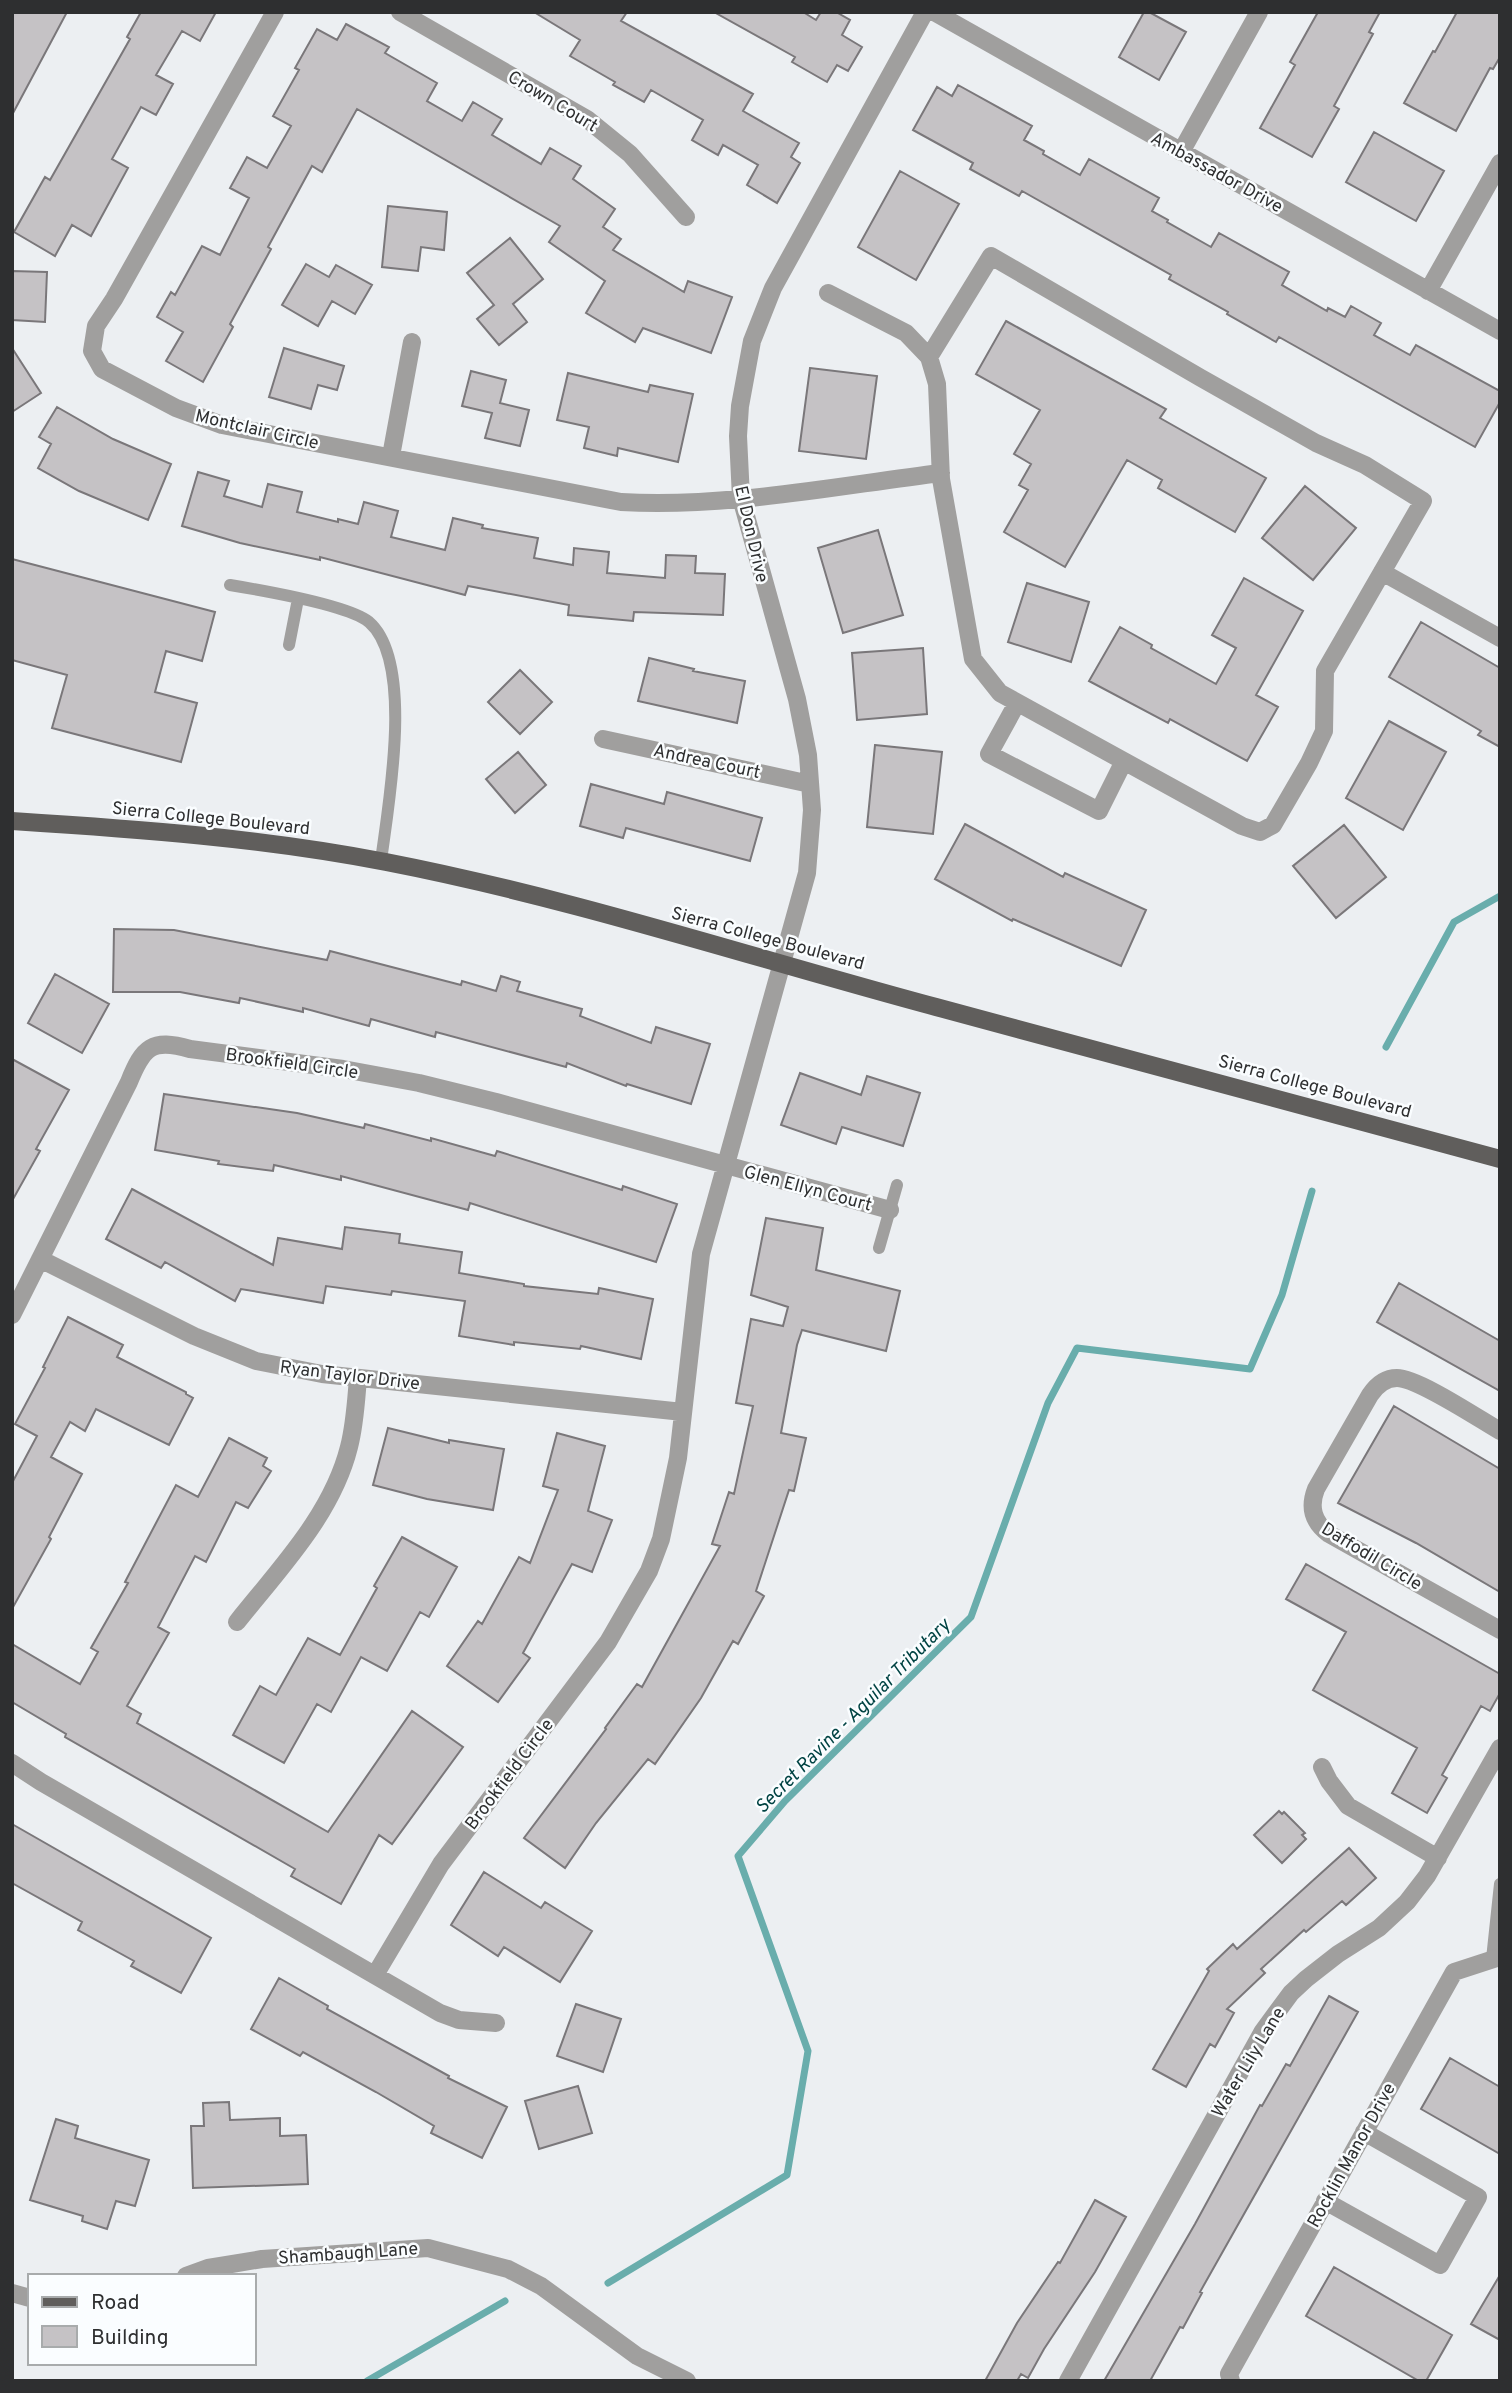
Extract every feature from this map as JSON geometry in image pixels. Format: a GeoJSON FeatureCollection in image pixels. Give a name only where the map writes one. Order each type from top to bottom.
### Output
{"type":"FeatureCollection","features":[{"type":"Feature","properties":{"kind":"main road","name":"Sierra College Boulevard"},"geometry":{"type":"LineString","coordinates":[[12,821],[247,840],[381,861],[529,894],[1500,1158]]}},
{"type":"Feature","properties":{"kind":"street","name":"Montclair Circle"},"geometry":{"type":"LineString","coordinates":[[275,12],[114,299],[96,326],[92,351],[102,369],[198,417],[248,430],[621,502],[682,503],[741,498],[941,472]]}},
{"type":"Feature","properties":{"kind":"street","name":"Crown Court"},"geometry":{"type":"LineString","coordinates":[[400,12],[587,120],[630,154],[686,217]]}},
{"type":"Feature","properties":{"kind":"street","name":"El Don Drive"},"geometry":{"type":"LineString","coordinates":[[781,964],[807,873],[811,844],[808,755],[799,708],[741,498],[738,436],[740,406],[752,341],[762,314],[789,257],[925,12]]}},
{"type":"Feature","properties":{"kind":"street","name":"Ambassador Drive"},"geometry":{"type":"LineString","coordinates":[[934,12],[1500,331]]}},
{"type":"Feature","properties":{"kind":"street"},"geometry":{"type":"LineString","coordinates":[[1181,152],[1259,12]]}},
{"type":"Feature","properties":{"kind":"street"},"geometry":{"type":"LineString","coordinates":[[1428,291],[1500,163]]}},
{"type":"Feature","properties":{"kind":"street"},"geometry":{"type":"LineString","coordinates":[[828,293],[906,334],[929,357],[937,384],[941,472],[973,659],[1000,693],[1242,826],[1261,832],[1273,825],[1324,731],[1325,671],[1423,501],[1365,465],[1316,443],[991,256],[929,357]]}},
{"type":"Feature","properties":{"kind":"street"},"geometry":{"type":"LineString","coordinates":[[391,456],[412,342]]}},
{"type":"Feature","properties":{"kind":"street"},"geometry":{"type":"LineString","coordinates":[[1382,572],[1500,638]]}},
{"type":"Feature","properties":{"kind":"street"},"geometry":{"type":"LineString","coordinates":[[1017,703],[989,754],[1099,811],[1124,761]]}},
{"type":"Feature","properties":{"kind":"street","name":"Andrea Court"},"geometry":{"type":"LineString","coordinates":[[603,739],[810,784]]}},
{"type":"Feature","properties":{"kind":"street","name":"Brookfield Circle"},"geometry":{"type":"LineString","coordinates":[[375,1975],[441,1864],[608,1642],[638,1591],[661,1539],[678,1458],[701,1254],[781,964]]}},
{"type":"Feature","properties":{"kind":"street","name":"Brookfield Circle"},"geometry":{"type":"LineString","coordinates":[[12,1315],[137,1063],[150,1047],[170,1043],[190,1049],[343,1069],[419,1083],[725,1165]]}},
{"type":"Feature","properties":{"kind":"street","name":"Glen Ellyn Court"},"geometry":{"type":"LineString","coordinates":[[725,1165],[890,1210]]}},
{"type":"Feature","properties":{"kind":"street","name":"Ryan Taylor Drive"},"geometry":{"type":"LineString","coordinates":[[40,1259],[224,1350],[289,1369],[683,1412]]}},
{"type":"Feature","properties":{"kind":"street"},"geometry":{"type":"LineString","coordinates":[[237,1622],[310,1528],[333,1490],[349,1447],[358,1378]]}},
{"type":"Feature","properties":{"kind":"street","name":"Daffodil Circle"},"geometry":{"type":"LineString","coordinates":[[1500,1431],[1414,1382],[1389,1379],[1375,1388],[1370,1395],[1317,1489],[1312,1506],[1317,1522],[1329,1534],[1500,1630]]}},
{"type":"Feature","properties":{"kind":"street","name":"Water Lily Lane"},"geometry":{"type":"LineString","coordinates":[[1068,2381],[1276,2011],[1306,1979],[1394,1915],[1418,1888],[1500,1748]]}},
{"type":"Feature","properties":{"kind":"street"},"geometry":{"type":"LineString","coordinates":[[12,1763],[440,2013],[458,2020],[496,2023]]}},
{"type":"Feature","properties":{"kind":"street"},"geometry":{"type":"LineString","coordinates":[[1322,1767],[1348,1806],[1438,1858]]}},
{"type":"Feature","properties":{"kind":"street","name":"Rocklin Manor Drive"},"geometry":{"type":"LineString","coordinates":[[1231,2381],[1229,2374],[1454,1972],[1496,1958]]}},
{"type":"Feature","properties":{"kind":"street"},"geometry":{"type":"LineString","coordinates":[[1325,2201],[1440,2265],[1478,2197],[1364,2132]]}},
{"type":"Feature","properties":{"kind":"street","name":"Shambaugh Lane"},"geometry":{"type":"LineString","coordinates":[[192,2274],[208,2268],[262,2259],[428,2248],[508,2269],[541,2286],[637,2356],[687,2381]]}},
{"type":"Feature","properties":{"kind":"lane"},"geometry":{"type":"LineString","coordinates":[[230,585],[298,599],[358,616],[369,622],[384,647],[393,695],[396,745],[381,861]]}},
{"type":"Feature","properties":{"kind":"lane"},"geometry":{"type":"LineString","coordinates":[[289,645],[298,599]]}},
{"type":"Feature","properties":{"kind":"lane"},"geometry":{"type":"LineString","coordinates":[[879,1248],[897,1185]]}},
{"type":"Feature","properties":{"kind":"lane"},"geometry":{"type":"LineString","coordinates":[[1496,1958],[1500,1884]]}},
{"type":"Feature","properties":{"kind":"building"},"geometry":{"type":"Polygon","coordinates":[[[12,12],[67,12],[12,115],[12,12]]]}},
{"type":"Feature","properties":{"kind":"building"},"geometry":{"type":"Polygon","coordinates":[[[141,12],[216,12],[200,41],[182,31],[156,75],[173,84],[156,115],[141,107],[112,159],[128,168],[91,236],[72,225],[55,256],[14,232],[45,177],[50,180],[130,39],[127,37],[141,12]]]}},
{"type":"Feature","properties":{"kind":"building"},"geometry":{"type":"Polygon","coordinates":[[[534,12],[627,12],[621,21],[753,94],[743,111],[799,143],[791,157],[800,163],[777,203],[747,185],[758,165],[723,145],[718,155],[692,140],[703,120],[651,90],[644,102],[613,85],[615,82],[570,56],[580,40],[534,12]]]}},
{"type":"Feature","properties":{"kind":"building"},"geometry":{"type":"Polygon","coordinates":[[[714,12],[803,12],[816,20],[821,12],[836,12],[850,20],[842,35],[862,47],[848,71],[837,65],[827,82],[792,62],[795,57],[714,12]]]}},
{"type":"Feature","properties":{"kind":"building"},"geometry":{"type":"Polygon","coordinates":[[[1144,12],[1149,12],[1186,32],[1159,80],[1119,57],[1144,12]]]}},
{"type":"Feature","properties":{"kind":"building"},"geometry":{"type":"Polygon","coordinates":[[[1318,12],[1380,12],[1369,32],[1373,34],[1334,106],[1339,109],[1312,157],[1260,128],[1295,65],[1290,62],[1318,12]]]}},
{"type":"Feature","properties":{"kind":"building"},"geometry":{"type":"Polygon","coordinates":[[[1457,12],[1500,12],[1500,57],[1493,69],[1490,68],[1456,131],[1404,103],[1457,12]]]}},
{"type":"Feature","properties":{"kind":"building"},"geometry":{"type":"Polygon","coordinates":[[[346,24],[389,47],[385,53],[437,83],[427,101],[462,121],[473,102],[502,119],[492,135],[541,164],[550,148],[581,166],[573,179],[615,209],[603,227],[621,239],[613,250],[684,292],[688,281],[732,297],[711,353],[643,328],[635,342],[586,313],[605,281],[549,242],[560,226],[357,109],[322,172],[312,166],[268,247],[271,249],[230,324],[233,327],[203,382],[166,361],[183,332],[157,317],[171,292],[175,295],[202,246],[220,255],[249,198],[230,188],[247,157],[267,168],[291,126],[273,116],[299,70],[295,68],[317,29],[337,40],[346,24]]]}},
{"type":"Feature","properties":{"kind":"building"},"geometry":{"type":"Polygon","coordinates":[[[958,85],[1032,126],[1024,140],[1080,175],[1089,159],[1159,198],[1152,211],[1211,247],[1219,233],[1289,272],[1282,285],[1327,311],[1328,308],[1345,317],[1351,306],[1381,323],[1374,335],[1410,355],[1416,345],[1500,391],[1500,402],[1475,447],[1279,337],[1276,342],[1169,279],[1171,275],[1022,191],[1019,196],[970,169],[973,163],[913,130],[937,87],[952,96],[958,85]]]}},
{"type":"Feature","properties":{"kind":"building"},"geometry":{"type":"Polygon","coordinates":[[[1374,132],[1444,171],[1416,221],[1346,182],[1374,132]]]}},
{"type":"Feature","properties":{"kind":"building"},"geometry":{"type":"Polygon","coordinates":[[[900,171],[959,204],[916,280],[858,247],[900,171]]]}},
{"type":"Feature","properties":{"kind":"building"},"geometry":{"type":"Polygon","coordinates":[[[388,206],[447,212],[444,250],[421,247],[418,271],[382,267],[388,206]]]}},
{"type":"Feature","properties":{"kind":"building"},"geometry":{"type":"Polygon","coordinates":[[[510,238],[543,279],[513,304],[527,322],[499,345],[477,319],[494,305],[467,273],[510,238]]]}},
{"type":"Feature","properties":{"kind":"building"},"geometry":{"type":"Polygon","coordinates":[[[306,264],[329,277],[336,265],[372,285],[355,314],[332,301],[318,326],[282,305],[306,264]]]}},
{"type":"Feature","properties":{"kind":"building"},"geometry":{"type":"Polygon","coordinates":[[[12,271],[47,272],[45,322],[12,320],[12,271]]]}},
{"type":"Feature","properties":{"kind":"building"},"geometry":{"type":"Polygon","coordinates":[[[1006,321],[1166,409],[1160,418],[1266,478],[1235,532],[1158,488],[1162,480],[1127,460],[1065,567],[1004,532],[1028,490],[1019,485],[1031,464],[1014,454],[1040,410],[976,374],[1006,321]]]}},
{"type":"Feature","properties":{"kind":"building"},"geometry":{"type":"Polygon","coordinates":[[[12,348],[41,393],[12,412],[12,348]]]}},
{"type":"Feature","properties":{"kind":"building"},"geometry":{"type":"Polygon","coordinates":[[[284,348],[344,366],[337,390],[318,385],[311,409],[269,397],[284,348]]]}},
{"type":"Feature","properties":{"kind":"building"},"geometry":{"type":"Polygon","coordinates":[[[810,368],[877,376],[866,459],[799,451],[810,368]]]}},
{"type":"Feature","properties":{"kind":"building"},"geometry":{"type":"Polygon","coordinates":[[[471,371],[506,380],[500,403],[529,410],[520,446],[485,438],[492,413],[462,406],[471,371]]]}},
{"type":"Feature","properties":{"kind":"building"},"geometry":{"type":"Polygon","coordinates":[[[568,373],[648,392],[650,385],[693,394],[678,462],[618,448],[617,456],[584,448],[589,427],[557,420],[568,373]]]}},
{"type":"Feature","properties":{"kind":"building"},"geometry":{"type":"Polygon","coordinates":[[[57,407],[113,439],[171,464],[148,520],[79,491],[38,468],[51,444],[39,437],[57,407]]]}},
{"type":"Feature","properties":{"kind":"building"},"geometry":{"type":"Polygon","coordinates":[[[198,472],[229,481],[224,496],[262,507],[268,484],[302,492],[297,512],[338,522],[338,519],[358,524],[364,502],[398,511],[391,537],[445,550],[453,518],[483,525],[482,528],[538,538],[534,558],[573,565],[574,548],[609,552],[607,573],[665,578],[666,555],[696,556],[695,573],[725,574],[723,615],[634,612],[633,621],[568,615],[569,605],[468,586],[465,595],[320,557],[320,560],[240,543],[182,526],[198,472]]]}},
{"type":"Feature","properties":{"kind":"building"},"geometry":{"type":"Polygon","coordinates":[[[1305,486],[1356,528],[1313,580],[1262,538],[1305,486]]]}},
{"type":"Feature","properties":{"kind":"building"},"geometry":{"type":"Polygon","coordinates":[[[878,530],[903,615],[843,633],[818,548],[878,530]]]}},
{"type":"Feature","properties":{"kind":"building"},"geometry":{"type":"Polygon","coordinates":[[[12,559],[215,612],[202,661],[166,651],[155,692],[197,703],[181,762],[52,728],[67,675],[12,660],[12,559]]]}},
{"type":"Feature","properties":{"kind":"building"},"geometry":{"type":"Polygon","coordinates":[[[1244,578],[1303,611],[1256,695],[1278,707],[1247,761],[1170,719],[1168,723],[1089,681],[1120,627],[1152,645],[1151,648],[1216,684],[1236,648],[1212,635],[1244,578]]]}},
{"type":"Feature","properties":{"kind":"building"},"geometry":{"type":"Polygon","coordinates":[[[1027,583],[1089,602],[1071,662],[1008,642],[1027,583]]]}},
{"type":"Feature","properties":{"kind":"building"},"geometry":{"type":"Polygon","coordinates":[[[1421,622],[1500,668],[1500,747],[1478,735],[1481,731],[1389,677],[1421,622]]]}},
{"type":"Feature","properties":{"kind":"building"},"geometry":{"type":"Polygon","coordinates":[[[923,648],[927,714],[857,720],[852,653],[923,648]]]}},
{"type":"Feature","properties":{"kind":"building"},"geometry":{"type":"Polygon","coordinates":[[[649,658],[694,669],[693,671],[745,681],[737,723],[638,701],[649,658]]]}},
{"type":"Feature","properties":{"kind":"building"},"geometry":{"type":"Polygon","coordinates":[[[520,670],[552,702],[520,734],[488,702],[520,670]]]}},
{"type":"Feature","properties":{"kind":"building"},"geometry":{"type":"Polygon","coordinates":[[[1389,721],[1446,752],[1403,830],[1346,798],[1389,721]]]}},
{"type":"Feature","properties":{"kind":"building"},"geometry":{"type":"Polygon","coordinates":[[[875,745],[942,752],[933,834],[867,827],[875,745]]]}},
{"type":"Feature","properties":{"kind":"building"},"geometry":{"type":"Polygon","coordinates":[[[518,752],[546,785],[515,813],[486,779],[518,752]]]}},
{"type":"Feature","properties":{"kind":"building"},"geometry":{"type":"Polygon","coordinates":[[[591,784],[664,804],[667,792],[762,818],[750,861],[626,828],[623,838],[580,826],[591,784]]]}},
{"type":"Feature","properties":{"kind":"building"},"geometry":{"type":"Polygon","coordinates":[[[965,824],[1063,877],[1065,873],[1146,910],[1121,966],[1013,919],[1012,921],[935,879],[965,824]]]}},
{"type":"Feature","properties":{"kind":"building"},"geometry":{"type":"Polygon","coordinates":[[[1344,825],[1386,877],[1336,918],[1293,866],[1344,825]]]}},
{"type":"Feature","properties":{"kind":"building"},"geometry":{"type":"Polygon","coordinates":[[[114,929],[174,930],[327,960],[330,951],[461,985],[462,981],[496,991],[501,976],[520,982],[517,991],[582,1009],[580,1016],[651,1043],[656,1027],[710,1044],[691,1104],[627,1084],[626,1086],[567,1063],[566,1067],[436,1032],[435,1037],[371,1019],[369,1026],[303,1008],[303,1012],[240,998],[239,1003],[180,992],[113,992],[114,929]]]}},
{"type":"Feature","properties":{"kind":"building"},"geometry":{"type":"Polygon","coordinates":[[[55,974],[109,1004],[82,1053],[28,1023],[55,974]]]}},
{"type":"Feature","properties":{"kind":"building"},"geometry":{"type":"Polygon","coordinates":[[[12,1059],[69,1090],[36,1149],[40,1151],[12,1201],[12,1059]]]}},
{"type":"Feature","properties":{"kind":"building"},"geometry":{"type":"Polygon","coordinates":[[[800,1073],[861,1095],[867,1076],[920,1093],[903,1146],[842,1127],[836,1144],[781,1125],[800,1073]]]}},
{"type":"Feature","properties":{"kind":"building"},"geometry":{"type":"Polygon","coordinates":[[[164,1094],[297,1113],[364,1128],[365,1124],[431,1141],[431,1138],[495,1156],[497,1151],[622,1190],[623,1186],[677,1204],[656,1262],[470,1203],[468,1210],[341,1176],[341,1180],[274,1165],[273,1171],[218,1164],[219,1161],[155,1150],[164,1094]]]}},
{"type":"Feature","properties":{"kind":"building"},"geometry":{"type":"Polygon","coordinates":[[[132,1189],[273,1265],[278,1238],[342,1249],[345,1227],[400,1234],[399,1243],[462,1252],[459,1273],[524,1286],[598,1294],[599,1288],[653,1299],[641,1359],[581,1346],[580,1349],[514,1342],[514,1345],[459,1336],[465,1301],[392,1291],[391,1295],[326,1286],[323,1303],[241,1289],[235,1301],[165,1262],[161,1268],[106,1239],[132,1189]]]}},
{"type":"Feature","properties":{"kind":"building"},"geometry":{"type":"Polygon","coordinates":[[[766,1218],[823,1228],[816,1270],[900,1291],[886,1351],[802,1330],[781,1433],[806,1438],[794,1491],[789,1490],[756,1591],[764,1596],[738,1644],[733,1641],[701,1698],[655,1764],[648,1759],[596,1823],[565,1868],[524,1838],[637,1684],[642,1687],[720,1546],[712,1544],[729,1492],[734,1494],[753,1406],[736,1403],[751,1319],[783,1326],[788,1307],[751,1295],[766,1218]]]}},
{"type":"Feature","properties":{"kind":"building"},"geometry":{"type":"Polygon","coordinates":[[[1399,1283],[1500,1341],[1500,1391],[1377,1322],[1399,1283]]]}},
{"type":"Feature","properties":{"kind":"building"},"geometry":{"type":"Polygon","coordinates":[[[68,1317],[123,1345],[117,1357],[193,1398],[169,1445],[96,1409],[85,1431],[70,1422],[51,1457],[82,1474],[49,1537],[51,1539],[12,1609],[12,1483],[37,1436],[15,1424],[68,1317]]]}},
{"type":"Feature","properties":{"kind":"building"},"geometry":{"type":"Polygon","coordinates":[[[1394,1406],[1500,1469],[1500,1592],[1416,1543],[1338,1503],[1394,1406]]]}},
{"type":"Feature","properties":{"kind":"building"},"geometry":{"type":"Polygon","coordinates":[[[388,1428],[449,1443],[449,1440],[504,1449],[493,1510],[427,1499],[373,1485],[388,1428]]]}},
{"type":"Feature","properties":{"kind":"building"},"geometry":{"type":"Polygon","coordinates":[[[557,1433],[605,1446],[588,1511],[612,1520],[592,1572],[572,1564],[523,1653],[530,1658],[498,1702],[447,1666],[478,1621],[482,1624],[519,1557],[530,1563],[558,1490],[543,1486],[557,1433]]]}},
{"type":"Feature","properties":{"kind":"building"},"geometry":{"type":"Polygon","coordinates":[[[229,1438],[267,1458],[263,1466],[271,1471],[248,1508],[236,1502],[206,1562],[195,1556],[158,1627],[169,1633],[127,1706],[141,1714],[137,1723],[328,1832],[412,1711],[463,1747],[392,1844],[379,1835],[341,1904],[291,1876],[295,1869],[65,1737],[66,1734],[12,1702],[12,1644],[80,1684],[98,1652],[91,1648],[128,1583],[125,1582],[176,1485],[198,1497],[229,1438]]]}},
{"type":"Feature","properties":{"kind":"building"},"geometry":{"type":"Polygon","coordinates":[[[402,1537],[457,1567],[429,1617],[420,1612],[387,1671],[361,1657],[331,1712],[317,1704],[284,1763],[233,1735],[260,1686],[276,1695],[308,1638],[340,1655],[402,1537]]]}},
{"type":"Feature","properties":{"kind":"building"},"geometry":{"type":"Polygon","coordinates":[[[1306,1564],[1500,1674],[1500,1693],[1490,1711],[1481,1706],[1442,1775],[1447,1778],[1427,1813],[1392,1793],[1417,1748],[1313,1690],[1346,1632],[1286,1599],[1306,1564]]]}},
{"type":"Feature","properties":{"kind":"building"},"geometry":{"type":"Polygon","coordinates":[[[1279,1811],[1282,1814],[1284,1812],[1305,1833],[1302,1835],[1306,1839],[1282,1863],[1254,1835],[1279,1811]]]}},
{"type":"Feature","properties":{"kind":"building"},"geometry":{"type":"Polygon","coordinates":[[[12,1824],[211,1938],[181,1993],[131,1966],[134,1961],[78,1930],[82,1922],[12,1883],[12,1824]]]}},
{"type":"Feature","properties":{"kind":"building"},"geometry":{"type":"Polygon","coordinates":[[[1349,1848],[1376,1878],[1346,1905],[1342,1901],[1306,1932],[1304,1930],[1261,1969],[1265,1973],[1227,2009],[1234,2013],[1215,2047],[1210,2044],[1186,2087],[1153,2069],[1209,1971],[1207,1969],[1233,1944],[1237,1949],[1349,1848]]]}},
{"type":"Feature","properties":{"kind":"building"},"geometry":{"type":"Polygon","coordinates":[[[484,1872],[541,1908],[545,1902],[592,1931],[560,1982],[504,1947],[498,1956],[451,1925],[484,1872]]]}},
{"type":"Feature","properties":{"kind":"building"},"geometry":{"type":"Polygon","coordinates":[[[279,1978],[328,2006],[327,2009],[449,2076],[448,2078],[507,2107],[482,2158],[431,2133],[434,2126],[376,2092],[303,2052],[300,2056],[251,2029],[279,1978]]]}},
{"type":"Feature","properties":{"kind":"building"},"geometry":{"type":"Polygon","coordinates":[[[1329,1996],[1358,2012],[1200,2292],[1202,2293],[1183,2328],[1180,2327],[1150,2381],[1104,2381],[1260,2105],[1262,2106],[1286,2064],[1290,2066],[1329,1996]]]}},
{"type":"Feature","properties":{"kind":"building"},"geometry":{"type":"Polygon","coordinates":[[[576,2004],[621,2019],[603,2072],[557,2056],[576,2004]]]}},
{"type":"Feature","properties":{"kind":"building"},"geometry":{"type":"Polygon","coordinates":[[[1450,2058],[1500,2087],[1500,2154],[1421,2109],[1450,2058]]]}},
{"type":"Feature","properties":{"kind":"building"},"geometry":{"type":"Polygon","coordinates":[[[578,2086],[592,2133],[539,2149],[525,2101],[578,2086]]]}},
{"type":"Feature","properties":{"kind":"building"},"geometry":{"type":"Polygon","coordinates":[[[229,2102],[230,2120],[280,2118],[280,2136],[306,2135],[308,2184],[193,2188],[191,2126],[204,2126],[203,2103],[229,2102]]]}},
{"type":"Feature","properties":{"kind":"building"},"geometry":{"type":"Polygon","coordinates":[[[56,2119],[78,2126],[75,2138],[149,2160],[135,2206],[116,2201],[107,2229],[82,2221],[83,2216],[30,2200],[56,2119]]]}},
{"type":"Feature","properties":{"kind":"building"},"geometry":{"type":"Polygon","coordinates":[[[1095,2200],[1126,2217],[1095,2272],[1028,2378],[1021,2374],[1017,2381],[985,2381],[1017,2323],[1058,2262],[1060,2263],[1095,2200]]]}},
{"type":"Feature","properties":{"kind":"building"},"geometry":{"type":"Polygon","coordinates":[[[1334,2267],[1452,2335],[1426,2381],[1419,2381],[1306,2316],[1334,2267]]]}},
{"type":"Feature","properties":{"kind":"building"},"geometry":{"type":"Polygon","coordinates":[[[1500,2275],[1500,2340],[1471,2324],[1500,2275]]]}},
{"type":"Feature","properties":{"kind":"waterway","name":"Secret Ravine - Aguilar Tributary"},"geometry":{"type":"LineString","coordinates":[[1386,1047],[1454,922],[1500,896]]}},
{"type":"Feature","properties":{"kind":"waterway","name":"Secret Ravine - Aguilar Tributary"},"geometry":{"type":"LineString","coordinates":[[608,2283],[787,2175],[808,2051],[738,1856],[785,1801],[971,1617],[1048,1403],[1077,1348],[1250,1369],[1282,1295],[1312,1191]]}},
{"type":"Feature","properties":{"kind":"waterway","name":"Secret Ravine - Aguilar Tributary"},"geometry":{"type":"LineString","coordinates":[[367,2381],[505,2301]]}}]}
